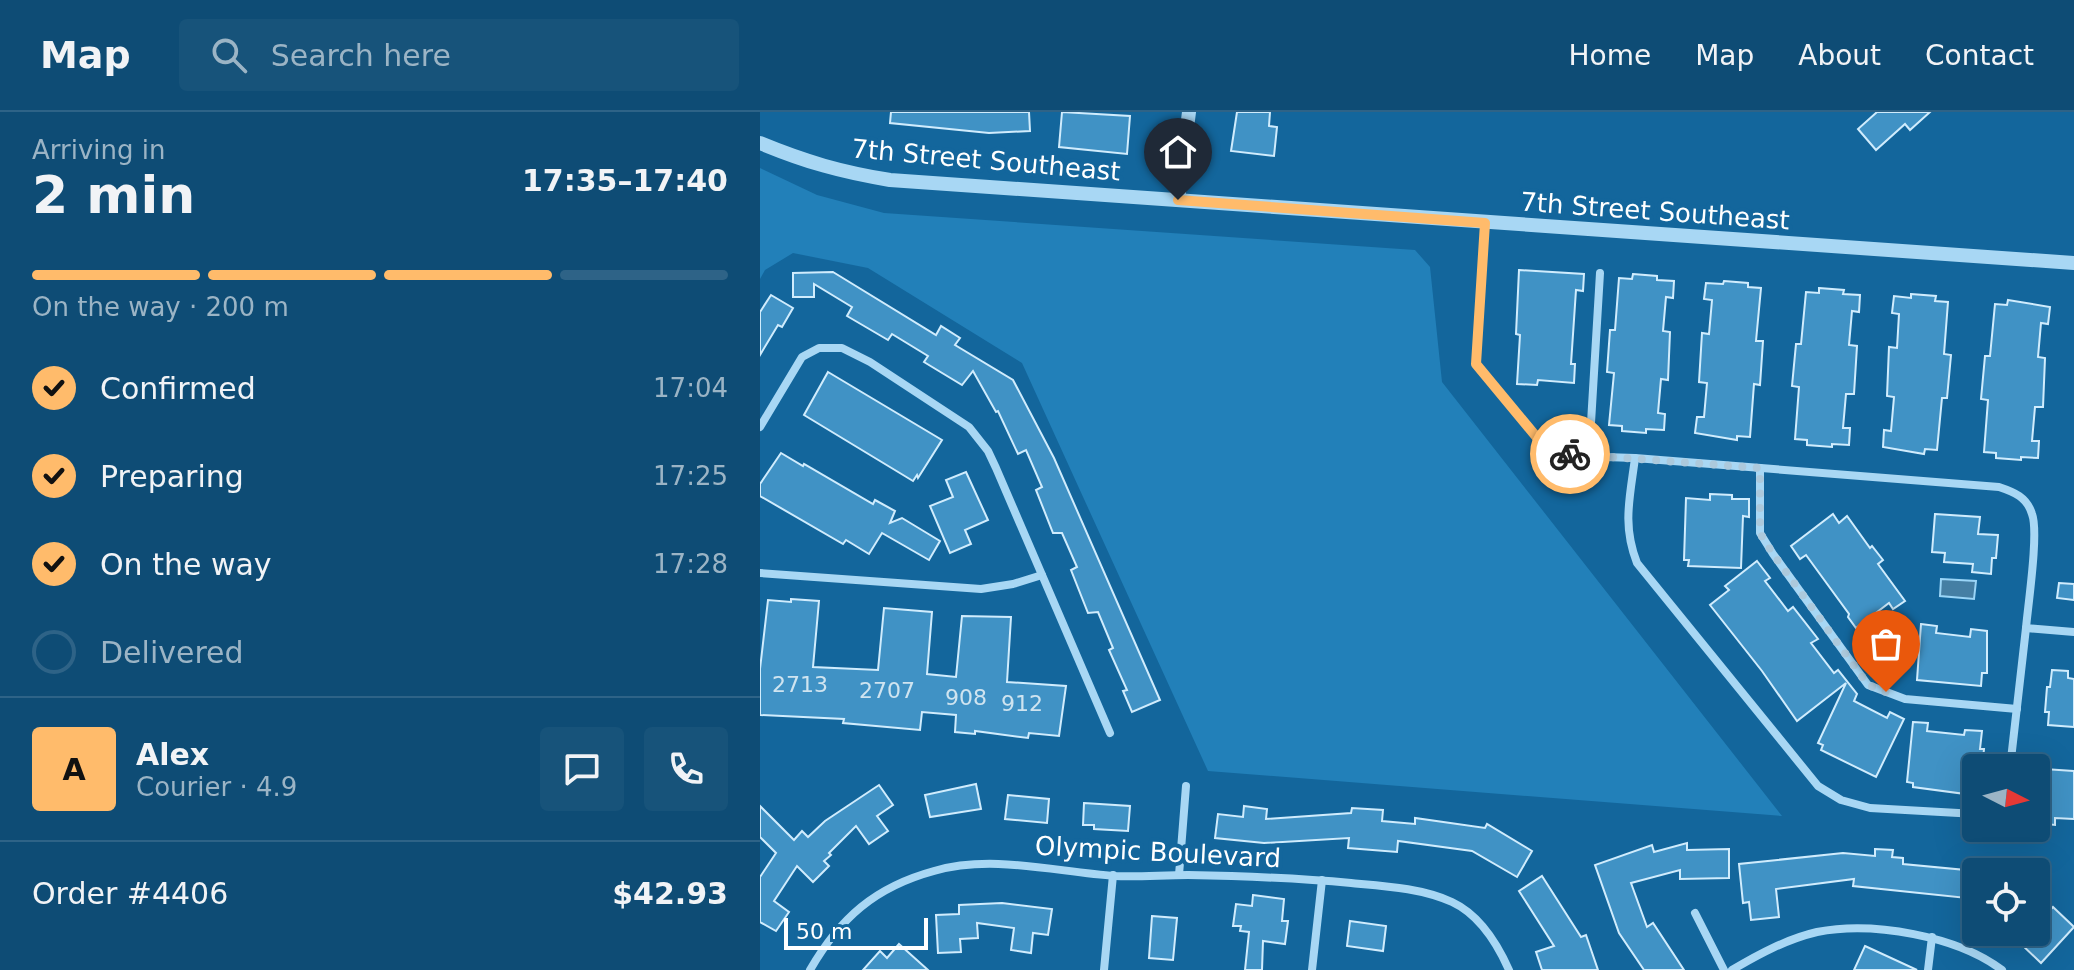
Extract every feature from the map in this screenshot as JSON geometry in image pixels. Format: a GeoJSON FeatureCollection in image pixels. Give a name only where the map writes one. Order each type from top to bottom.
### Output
{"type":"FeatureCollection","features":[{"type":"Feature","properties":{"kind":"street"},"geometry":{"type":"LineString","coordinates":[[1178,200],[1189,112]]}},
{"type":"Feature","properties":{"kind":"street","name":"7th Street Southeast"},"geometry":{"type":"LineString","coordinates":[[760,143],[838,171],[890,180],[2074,263]]}},
{"type":"Feature","properties":{"kind":"street"},"geometry":{"type":"LineString","coordinates":[[1485,223],[1476,364],[1539,440],[1574,456],[1635,458],[1999,487],[2020,495],[2033,514],[2033,521],[2026,628],[2012,754]]}},
{"type":"Feature","properties":{"kind":"street"},"geometry":{"type":"LineString","coordinates":[[1589,456],[1600,273]]}},
{"type":"Feature","properties":{"kind":"street"},"geometry":{"type":"LineString","coordinates":[[760,427],[802,357],[819,348],[842,348],[855,353],[969,427],[988,451],[1110,733]]}},
{"type":"Feature","properties":{"kind":"street"},"geometry":{"type":"LineString","coordinates":[[1635,458],[1627,517],[1628,540],[1637,563],[1818,786],[1841,800],[1870,808],[1962,813]]}},
{"type":"Feature","properties":{"kind":"street"},"geometry":{"type":"LineString","coordinates":[[1760,468],[1760,533],[1868,685],[1905,699],[2017,709]]}},
{"type":"Feature","properties":{"kind":"street"},"geometry":{"type":"LineString","coordinates":[[760,573],[981,589],[1042,575]]}},
{"type":"Feature","properties":{"kind":"street"},"geometry":{"type":"LineString","coordinates":[[2026,628],[2074,632]]}},
{"type":"Feature","properties":{"kind":"street"},"geometry":{"type":"LineString","coordinates":[[1179,875],[1186,786]]}},
{"type":"Feature","properties":{"kind":"street","name":"Olympic Boulevard"},"geometry":{"type":"LineString","coordinates":[[810,970],[840,924],[856,909],[904,882],[932,871],[980,864],[1113,875],[1322,880],[1396,887],[1449,900],[1477,919],[1493,939],[1509,970]]}},
{"type":"Feature","properties":{"kind":"street"},"geometry":{"type":"LineString","coordinates":[[1104,970],[1113,875]]}},
{"type":"Feature","properties":{"kind":"street"},"geometry":{"type":"LineString","coordinates":[[1312,970],[1322,880]]}},
{"type":"Feature","properties":{"kind":"street"},"geometry":{"type":"LineString","coordinates":[[1695,913],[1724,970]]}},
{"type":"Feature","properties":{"kind":"street"},"geometry":{"type":"LineString","coordinates":[[1732,970],[1790,940],[1818,932],[1867,930],[1932,937],[1984,956],[2002,970]]}},
{"type":"Feature","properties":{"kind":"street"},"geometry":{"type":"LineString","coordinates":[[1928,970],[1932,937]]}},
{"type":"Feature","properties":{"kind":"shaded area"},"geometry":{"type":"Polygon","coordinates":[[[760,168],[817,195],[884,213],[1415,250],[1430,267],[1442,382],[1782,816],[1208,771],[1022,363],[868,268],[793,253],[765,270],[760,279],[760,168]]]}},
{"type":"Feature","properties":{"kind":"shaded area"},"geometry":{"type":"Polygon","coordinates":[[[1941,579],[1976,581],[1974,599],[1940,596],[1941,579]]]}},
{"type":"Feature","properties":{"kind":"building"},"geometry":{"type":"Polygon","coordinates":[[[891,112],[1029,112],[1030,131],[989,133],[890,123],[891,112]]]}},
{"type":"Feature","properties":{"kind":"building"},"geometry":{"type":"Polygon","coordinates":[[[1062,112],[1130,116],[1127,154],[1059,147],[1062,112]]]}},
{"type":"Feature","properties":{"kind":"building"},"geometry":{"type":"Polygon","coordinates":[[[1237,112],[1270,112],[1269,126],[1277,127],[1274,156],[1231,151],[1237,112]]]}},
{"type":"Feature","properties":{"kind":"building"},"geometry":{"type":"Polygon","coordinates":[[[1877,112],[1930,112],[1910,130],[1905,124],[1876,150],[1858,129],[1877,112]]]}},
{"type":"Feature","properties":{"kind":"building"},"geometry":{"type":"Polygon","coordinates":[[[1519,270],[1584,274],[1583,291],[1576,290],[1571,364],[1575,364],[1574,383],[1538,380],[1537,385],[1517,384],[1519,270]]]}},
{"type":"Feature","properties":{"kind":"building"},"geometry":{"type":"Polygon","coordinates":[[[833,272],[936,335],[941,326],[960,338],[955,345],[1013,380],[1054,458],[1160,700],[1132,712],[1123,691],[1127,690],[1109,650],[1113,648],[1098,612],[1088,613],[1071,570],[1077,567],[1062,533],[1053,533],[1036,490],[1042,487],[1026,450],[1018,454],[998,411],[973,371],[962,385],[924,362],[928,356],[892,334],[888,340],[847,316],[852,307],[814,284],[814,297],[793,297],[793,273],[833,272]]]}},
{"type":"Feature","properties":{"kind":"building"},"geometry":{"type":"Polygon","coordinates":[[[1633,274],[1674,281],[1673,298],[1666,297],[1663,331],[1670,332],[1668,380],[1661,379],[1658,413],[1665,414],[1664,430],[1646,429],[1646,433],[1622,431],[1622,426],[1609,425],[1614,373],[1607,372],[1610,330],[1615,330],[1619,278],[1632,279],[1633,274]]]}},
{"type":"Feature","properties":{"kind":"building"},"geometry":{"type":"Polygon","coordinates":[[[1724,281],[1748,283],[1748,287],[1761,288],[1756,341],[1763,341],[1760,385],[1754,384],[1750,437],[1737,436],[1737,440],[1695,433],[1697,417],[1704,417],[1707,383],[1699,382],[1702,333],[1709,334],[1712,300],[1704,299],[1706,283],[1723,284],[1724,281]]]}},
{"type":"Feature","properties":{"kind":"building"},"geometry":{"type":"Polygon","coordinates":[[[1819,288],[1860,295],[1859,312],[1852,311],[1849,345],[1857,346],[1854,394],[1846,394],[1843,428],[1850,428],[1849,445],[1807,445],[1807,440],[1795,439],[1799,387],[1792,386],[1796,344],[1801,344],[1806,292],[1819,293],[1819,288]]]}},
{"type":"Feature","properties":{"kind":"building"},"geometry":{"type":"Polygon","coordinates":[[[1911,294],[1936,296],[1935,301],[1948,302],[1944,354],[1951,355],[1947,398],[1942,398],[1937,450],[1925,449],[1924,454],[1883,447],[1884,430],[1891,431],[1894,397],[1887,396],[1889,347],[1897,348],[1899,314],[1892,313],[1894,296],[1911,298],[1911,294]]]}},
{"type":"Feature","properties":{"kind":"building"},"geometry":{"type":"Polygon","coordinates":[[[771,295],[793,308],[782,327],[778,325],[760,355],[760,312],[771,295]]]}},
{"type":"Feature","properties":{"kind":"building"},"geometry":{"type":"Polygon","coordinates":[[[2008,300],[2050,307],[2048,324],[2041,323],[2038,357],[2045,358],[2043,407],[2035,407],[2032,441],[2039,441],[2038,458],[1996,458],[1996,453],[1984,452],[1988,400],[1981,399],[1985,356],[1990,356],[1995,304],[2007,305],[2008,300]]]}},
{"type":"Feature","properties":{"kind":"building"},"geometry":{"type":"Polygon","coordinates":[[[828,372],[942,440],[918,478],[917,475],[913,481],[804,415],[828,372]]]}},
{"type":"Feature","properties":{"kind":"building"},"geometry":{"type":"Polygon","coordinates":[[[781,453],[873,504],[875,500],[895,511],[890,523],[902,518],[940,541],[929,560],[882,533],[869,554],[846,540],[843,544],[760,496],[760,484],[781,453]]]}},
{"type":"Feature","properties":{"kind":"building"},"geometry":{"type":"Polygon","coordinates":[[[966,472],[988,520],[965,530],[971,544],[950,553],[930,506],[953,497],[946,480],[966,472]]]}},
{"type":"Feature","properties":{"kind":"building"},"geometry":{"type":"Polygon","coordinates":[[[1710,494],[1749,499],[1749,517],[1743,516],[1741,568],[1688,566],[1689,560],[1684,560],[1686,498],[1710,500],[1710,494]]]}},
{"type":"Feature","properties":{"kind":"building"},"geometry":{"type":"Polygon","coordinates":[[[1833,514],[1839,523],[1847,516],[1870,548],[1872,546],[1883,560],[1878,564],[1905,601],[1893,609],[1889,603],[1856,628],[1806,555],[1800,559],[1791,546],[1833,514]]]}},
{"type":"Feature","properties":{"kind":"building"},"geometry":{"type":"Polygon","coordinates":[[[1935,514],[1980,517],[1978,534],[1998,535],[1991,574],[1972,572],[1973,564],[1944,562],[1945,553],[1932,552],[1935,514]]]}},
{"type":"Feature","properties":{"kind":"building"},"geometry":{"type":"Polygon","coordinates":[[[1757,561],[1770,578],[1765,581],[1788,611],[1793,607],[1818,639],[1811,643],[1834,673],[1838,670],[1857,694],[1854,701],[1887,718],[1890,712],[1904,719],[1876,777],[1821,750],[1823,745],[1818,743],[1846,683],[1797,721],[1710,605],[1729,590],[1725,586],[1757,561]]]}},
{"type":"Feature","properties":{"kind":"building"},"geometry":{"type":"Polygon","coordinates":[[[2059,583],[2074,584],[2074,600],[2057,598],[2059,583]]]}},
{"type":"Feature","properties":{"kind":"building"},"geometry":{"type":"Polygon","coordinates":[[[791,599],[819,601],[813,667],[878,670],[884,608],[932,612],[927,674],[956,677],[962,616],[1011,617],[1007,682],[1066,686],[1059,736],[1029,733],[1028,738],[975,731],[975,734],[955,732],[956,715],[922,712],[920,730],[843,723],[844,719],[760,715],[760,669],[768,600],[791,602],[791,599]]]}},
{"type":"Feature","properties":{"kind":"building"},"geometry":{"type":"Polygon","coordinates":[[[1921,624],[1937,626],[1936,633],[1970,637],[1971,629],[1987,631],[1987,673],[1982,673],[1981,686],[1917,680],[1921,624]]]}},
{"type":"Feature","properties":{"kind":"building"},"geometry":{"type":"Polygon","coordinates":[[[2052,670],[2068,671],[2068,678],[2074,679],[2074,727],[2048,725],[2049,712],[2045,712],[2052,670]]]}},
{"type":"Feature","properties":{"kind":"building"},"geometry":{"type":"Polygon","coordinates":[[[1913,722],[1928,723],[1927,731],[1964,735],[1965,730],[1982,731],[1980,749],[1984,749],[1983,754],[1962,754],[1962,794],[1913,787],[1913,783],[1907,782],[1913,722]]]}},
{"type":"Feature","properties":{"kind":"building"},"geometry":{"type":"Polygon","coordinates":[[[2050,769],[2074,771],[2074,819],[2055,818],[2055,825],[2050,824],[2050,769]]]}},
{"type":"Feature","properties":{"kind":"building"},"geometry":{"type":"Polygon","coordinates":[[[976,784],[981,809],[930,817],[925,795],[976,784]]]}},
{"type":"Feature","properties":{"kind":"building"},"geometry":{"type":"Polygon","coordinates":[[[879,785],[893,805],[877,816],[888,831],[869,844],[856,826],[829,853],[831,855],[824,861],[829,866],[813,882],[797,866],[774,901],[789,912],[776,931],[760,922],[760,877],[776,853],[760,837],[760,806],[794,840],[802,831],[808,837],[825,821],[879,785]]]}},
{"type":"Feature","properties":{"kind":"building"},"geometry":{"type":"Polygon","coordinates":[[[1008,795],[1049,799],[1047,823],[1005,819],[1008,795]]]}},
{"type":"Feature","properties":{"kind":"building"},"geometry":{"type":"Polygon","coordinates":[[[1084,803],[1130,806],[1128,831],[1094,829],[1094,825],[1083,825],[1084,803]]]}},
{"type":"Feature","properties":{"kind":"building"},"geometry":{"type":"Polygon","coordinates":[[[1244,806],[1267,809],[1266,819],[1351,813],[1352,808],[1383,810],[1382,821],[1415,824],[1415,818],[1485,828],[1487,824],[1532,851],[1517,877],[1472,851],[1398,841],[1397,852],[1348,848],[1349,838],[1264,843],[1215,838],[1218,814],[1243,817],[1244,806]]]}},
{"type":"Feature","properties":{"kind":"building"},"geometry":{"type":"Polygon","coordinates":[[[1687,843],[1687,850],[1729,849],[1729,878],[1680,879],[1680,870],[1631,883],[1647,927],[1653,923],[1684,970],[1644,970],[1619,933],[1595,865],[1652,845],[1654,852],[1687,843]]]}},
{"type":"Feature","properties":{"kind":"building"},"geometry":{"type":"Polygon","coordinates":[[[1875,849],[1893,850],[1892,857],[1903,858],[1903,864],[1962,870],[1962,898],[1853,886],[1854,879],[1776,889],[1779,917],[1751,920],[1749,902],[1743,903],[1739,864],[1843,853],[1875,856],[1875,849]]]}},
{"type":"Feature","properties":{"kind":"building"},"geometry":{"type":"Polygon","coordinates":[[[1542,876],[1581,937],[1586,935],[1598,970],[1542,970],[1536,952],[1554,946],[1519,891],[1542,876]]]}},
{"type":"Feature","properties":{"kind":"building"},"geometry":{"type":"Polygon","coordinates":[[[1253,895],[1284,899],[1282,921],[1288,921],[1285,944],[1263,941],[1262,970],[1245,970],[1249,932],[1240,931],[1241,926],[1233,926],[1236,904],[1252,906],[1253,895]]]}},
{"type":"Feature","properties":{"kind":"building"},"geometry":{"type":"Polygon","coordinates":[[[1002,903],[1052,909],[1048,935],[1033,933],[1031,953],[1011,950],[1014,928],[977,923],[978,938],[960,939],[961,952],[938,953],[936,915],[959,914],[959,905],[1002,903]]]}},
{"type":"Feature","properties":{"kind":"building"},"geometry":{"type":"Polygon","coordinates":[[[2053,907],[2074,927],[2041,963],[2023,946],[2050,946],[2050,910],[2053,907]]]}},
{"type":"Feature","properties":{"kind":"building"},"geometry":{"type":"Polygon","coordinates":[[[1152,916],[1177,918],[1173,960],[1149,958],[1152,916]]]}},
{"type":"Feature","properties":{"kind":"building"},"geometry":{"type":"Polygon","coordinates":[[[1350,921],[1386,926],[1383,951],[1347,946],[1350,921]]]}},
{"type":"Feature","properties":{"kind":"building"},"geometry":{"type":"Polygon","coordinates":[[[899,944],[928,970],[863,970],[880,951],[887,958],[899,944]]]}},
{"type":"Feature","properties":{"kind":"building"},"geometry":{"type":"Polygon","coordinates":[[[1865,946],[1917,970],[1854,970],[1865,946]]]}},
{"type":"Feature","properties":{"kind":"way so far"},"geometry":{"type":"LineString","coordinates":[[1570,454],[1760,468],[1760,533],[1868,685],[1886,692]]}},
{"type":"Feature","properties":{"kind":"route"},"geometry":{"type":"LineString","coordinates":[[1178,200],[1485,223],[1476,364],[1539,440],[1570,454]]}}]}
